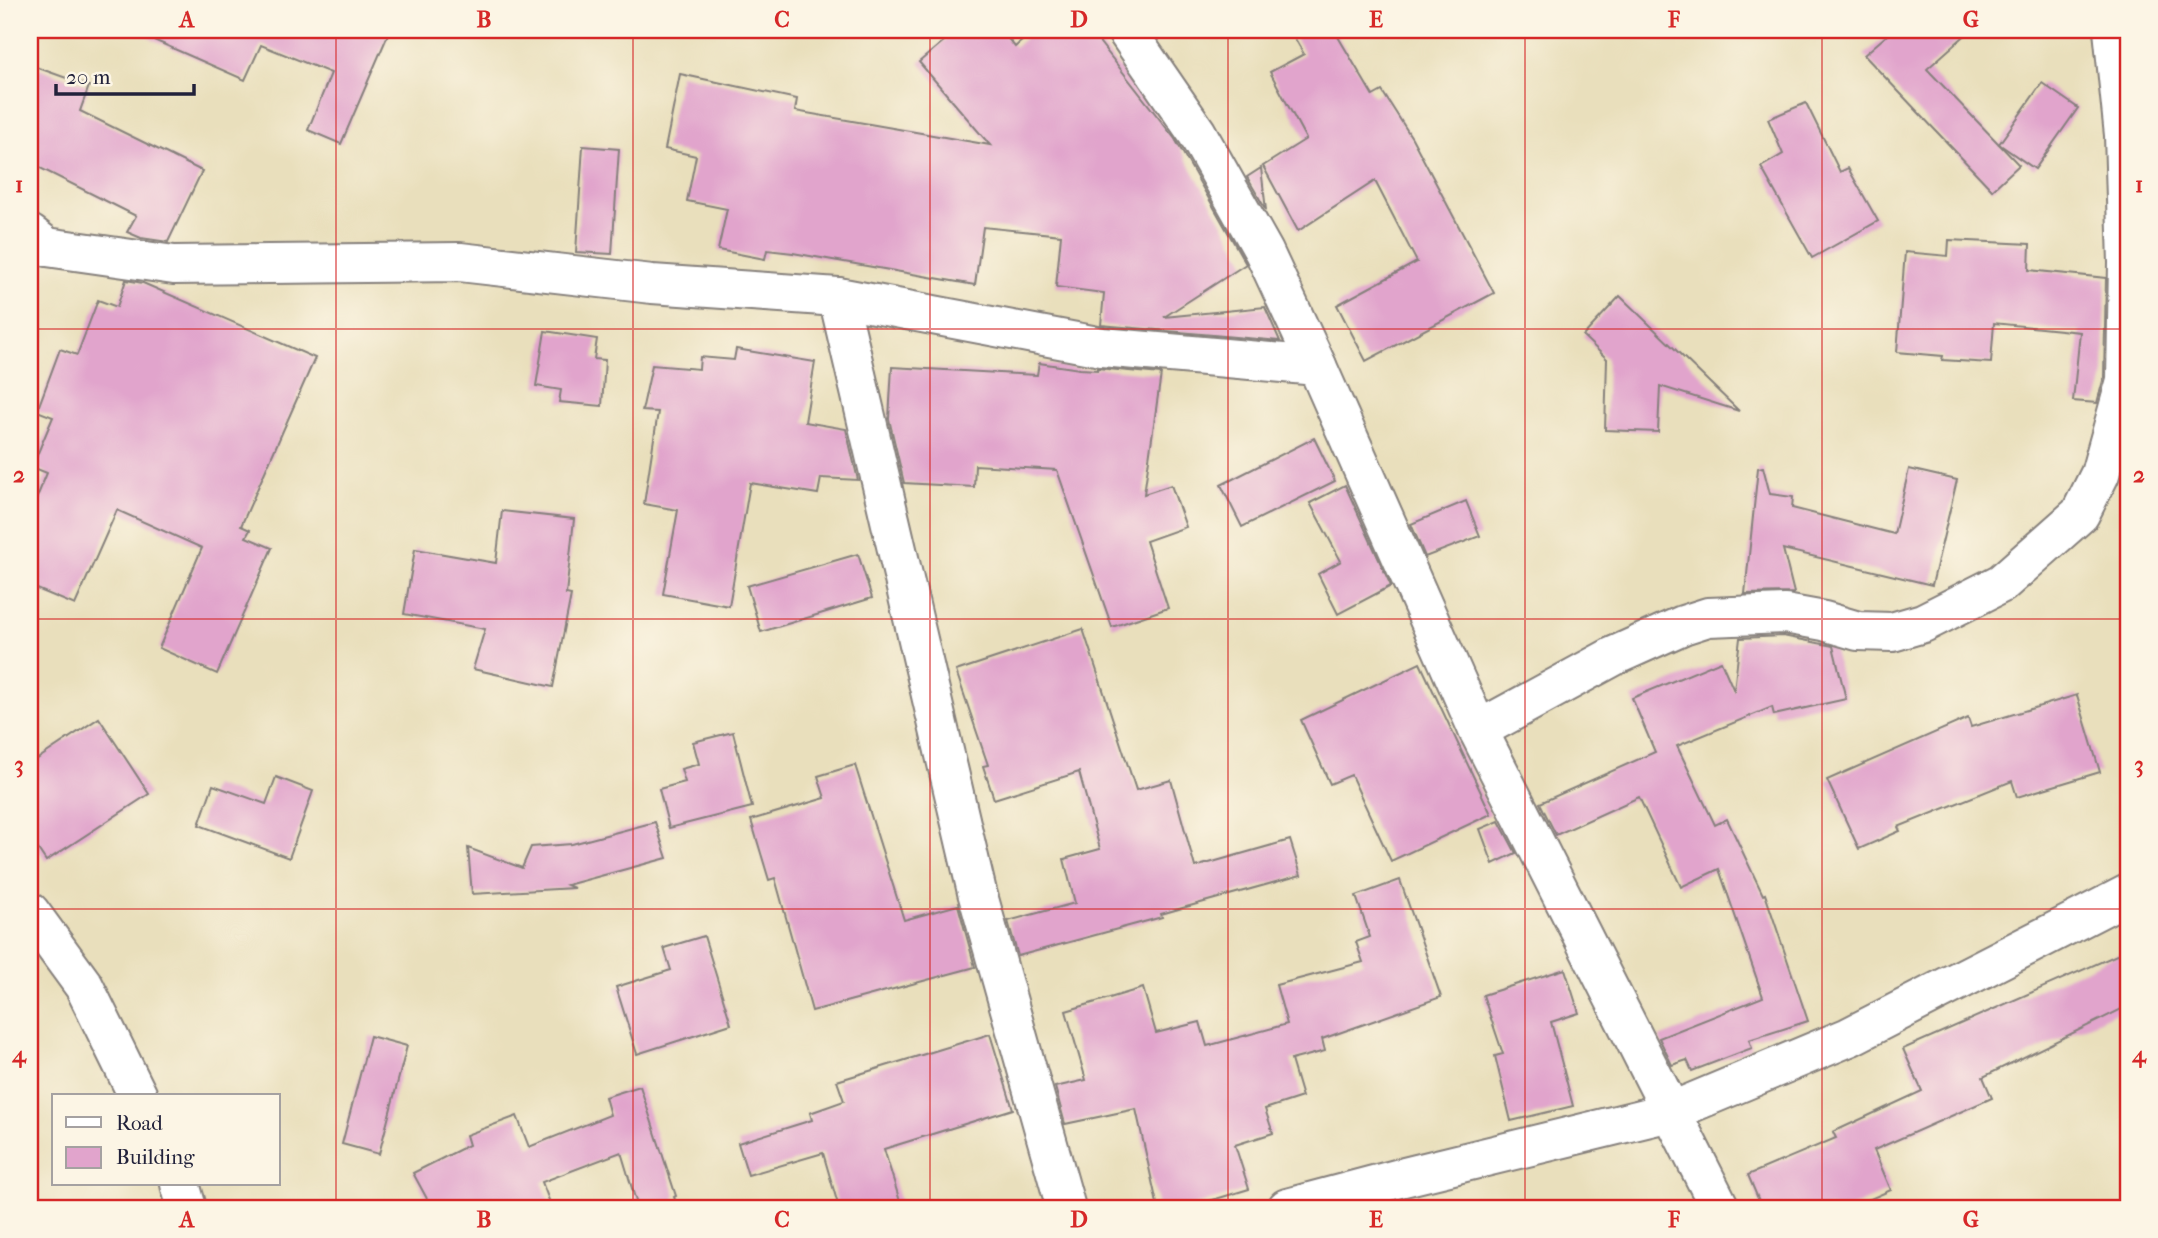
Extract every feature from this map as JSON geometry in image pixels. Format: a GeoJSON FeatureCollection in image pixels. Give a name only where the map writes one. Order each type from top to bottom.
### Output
{"type":"FeatureCollection","features":[{"type":"Feature","properties":{"kind":"street"},"geometry":{"type":"LineString","coordinates":[[1126,30],[1197,133],[1264,252],[1478,730],[1720,1208]]}},
{"type":"Feature","properties":{"kind":"street"},"geometry":{"type":"LineString","coordinates":[[1478,730],[1614,656],[1683,625],[1708,617],[1785,614],[1858,631],[1892,632],[1923,623],[2002,583],[2080,514],[2100,474],[2126,380],[2128,263],[2124,148],[2113,30]]}},
{"type":"Feature","properties":{"kind":"street"},"geometry":{"type":"LineString","coordinates":[[30,234],[47,247],[174,264],[460,262],[652,284],[838,297],[1102,347],[1317,366]]}},
{"type":"Feature","properties":{"kind":"street"},"geometry":{"type":"LineString","coordinates":[[838,297],[977,892],[1066,1208]]}},
{"type":"Feature","properties":{"kind":"street"},"geometry":{"type":"LineString","coordinates":[[1287,1208],[1670,1112],[1849,1037],[2128,894]]}},
{"type":"Feature","properties":{"kind":"street"},"geometry":{"type":"LineString","coordinates":[[30,912],[84,986],[137,1094]]}},
{"type":"Feature","properties":{"kind":"street"},"geometry":{"type":"LineString","coordinates":[[181,1186],[187,1208]]}},
{"type":"Feature","properties":{"kind":"building"},"geometry":{"type":"Polygon","coordinates":[[[131,30],[390,30],[341,144],[308,130],[331,73],[261,45],[245,80],[131,30]]]}},
{"type":"Feature","properties":{"kind":"building"},"geometry":{"type":"Polygon","coordinates":[[[957,30],[1001,30],[1015,47],[1034,30],[1090,30],[1175,139],[1246,264],[1164,317],[1265,307],[1280,341],[1101,325],[1104,293],[1056,287],[1061,235],[983,227],[975,285],[793,253],[767,250],[765,259],[718,250],[727,209],[687,201],[696,156],[665,149],[680,74],[797,99],[795,111],[990,145],[919,62],[957,30]]]}},
{"type":"Feature","properties":{"kind":"building"},"geometry":{"type":"Polygon","coordinates":[[[1290,30],[1334,30],[1373,96],[1382,91],[1412,138],[1494,293],[1366,361],[1337,305],[1417,262],[1375,181],[1298,231],[1263,166],[1306,139],[1270,72],[1304,54],[1290,30]]]}},
{"type":"Feature","properties":{"kind":"building"},"geometry":{"type":"Polygon","coordinates":[[[1893,30],[1971,30],[1927,69],[2019,165],[1992,190],[1864,55],[1893,30]]]}},
{"type":"Feature","properties":{"kind":"building"},"geometry":{"type":"Polygon","coordinates":[[[30,65],[89,86],[80,111],[202,171],[168,242],[141,238],[127,232],[136,216],[30,163],[30,65]]]}},
{"type":"Feature","properties":{"kind":"building"},"geometry":{"type":"Polygon","coordinates":[[[2042,83],[2078,108],[2035,169],[1999,144],[2042,83]]]}},
{"type":"Feature","properties":{"kind":"building"},"geometry":{"type":"Polygon","coordinates":[[[1806,103],[1840,172],[1848,168],[1878,221],[1812,258],[1761,167],[1783,154],[1768,119],[1806,103]]]}},
{"type":"Feature","properties":{"kind":"building"},"geometry":{"type":"Polygon","coordinates":[[[583,146],[619,149],[612,254],[576,252],[583,146]]]}},
{"type":"Feature","properties":{"kind":"building"},"geometry":{"type":"Polygon","coordinates":[[[1261,168],[1266,210],[1247,177],[1261,168]]]}},
{"type":"Feature","properties":{"kind":"building"},"geometry":{"type":"Polygon","coordinates":[[[1949,240],[2030,244],[2029,270],[2106,278],[2104,377],[2097,403],[2073,401],[2080,332],[1994,323],[1991,363],[1942,360],[1943,356],[1897,352],[1905,252],[1948,256],[1949,240]]]}},
{"type":"Feature","properties":{"kind":"building"},"geometry":{"type":"Polygon","coordinates":[[[126,280],[143,283],[315,358],[241,526],[250,530],[246,537],[272,548],[217,674],[159,648],[202,548],[117,510],[75,605],[30,586],[30,514],[47,473],[32,467],[53,417],[37,411],[60,349],[77,355],[98,300],[117,307],[126,280]]]}},
{"type":"Feature","properties":{"kind":"building"},"geometry":{"type":"Polygon","coordinates":[[[1620,296],[1739,411],[1660,386],[1658,432],[1605,430],[1607,359],[1583,336],[1620,296]]]}},
{"type":"Feature","properties":{"kind":"building"},"geometry":{"type":"Polygon","coordinates":[[[545,331],[597,339],[594,359],[605,360],[602,406],[559,402],[561,390],[536,386],[545,331]]]}},
{"type":"Feature","properties":{"kind":"building"},"geometry":{"type":"Polygon","coordinates":[[[736,349],[815,362],[805,422],[846,429],[858,480],[821,478],[818,494],[750,483],[729,606],[663,594],[678,510],[644,504],[658,412],[642,411],[652,365],[699,369],[700,357],[734,360],[736,349]]]}},
{"type":"Feature","properties":{"kind":"building"},"geometry":{"type":"Polygon","coordinates":[[[1039,363],[1080,369],[1161,374],[1144,494],[1171,485],[1186,527],[1146,541],[1168,608],[1112,627],[1057,470],[975,465],[974,487],[904,483],[889,419],[892,367],[1037,375],[1039,363]]]}},
{"type":"Feature","properties":{"kind":"building"},"geometry":{"type":"Polygon","coordinates":[[[1314,438],[1335,481],[1242,527],[1221,485],[1314,438]]]}},
{"type":"Feature","properties":{"kind":"building"},"geometry":{"type":"Polygon","coordinates":[[[1763,467],[1770,494],[1793,497],[1792,508],[1894,534],[1909,469],[1957,480],[1932,585],[1783,549],[1794,593],[1745,594],[1758,468],[1763,467]]]}},
{"type":"Feature","properties":{"kind":"building"},"geometry":{"type":"Polygon","coordinates":[[[1345,485],[1391,586],[1338,614],[1318,574],[1341,561],[1310,503],[1345,485]]]}},
{"type":"Feature","properties":{"kind":"building"},"geometry":{"type":"Polygon","coordinates":[[[1466,501],[1480,536],[1425,557],[1411,524],[1466,501]]]}},
{"type":"Feature","properties":{"kind":"building"},"geometry":{"type":"Polygon","coordinates":[[[502,511],[574,519],[566,594],[571,595],[553,687],[473,669],[485,629],[404,614],[415,549],[496,563],[502,511]]]}},
{"type":"Feature","properties":{"kind":"building"},"geometry":{"type":"Polygon","coordinates":[[[858,554],[872,598],[761,632],[747,586],[858,554]]]}},
{"type":"Feature","properties":{"kind":"building"},"geometry":{"type":"Polygon","coordinates":[[[1083,629],[1136,790],[1171,780],[1195,867],[1290,840],[1301,875],[1161,914],[1162,917],[1018,956],[1008,921],[1075,903],[1064,859],[1100,849],[1079,772],[994,799],[983,766],[988,765],[956,671],[1083,629]]]}},
{"type":"Feature","properties":{"kind":"building"},"geometry":{"type":"Polygon","coordinates":[[[1783,636],[1833,646],[1846,699],[1774,715],[1772,707],[1677,746],[1715,825],[1727,819],[1763,895],[1765,894],[1808,1021],[1749,1040],[1752,1048],[1692,1071],[1687,1060],[1672,1065],[1659,1038],[1763,997],[1719,869],[1681,887],[1639,797],[1556,835],[1540,803],[1655,752],[1632,698],[1721,661],[1734,691],[1740,638],[1783,636]]]}},
{"type":"Feature","properties":{"kind":"building"},"geometry":{"type":"Polygon","coordinates":[[[1420,663],[1491,814],[1391,861],[1351,775],[1330,784],[1301,720],[1420,663]]]}},
{"type":"Feature","properties":{"kind":"building"},"geometry":{"type":"Polygon","coordinates":[[[2077,695],[2100,772],[2017,797],[2012,781],[1898,827],[1900,831],[1859,849],[1827,780],[1968,718],[1971,727],[2077,695]]]}},
{"type":"Feature","properties":{"kind":"building"},"geometry":{"type":"Polygon","coordinates":[[[99,718],[149,794],[46,861],[30,837],[30,764],[99,718]]]}},
{"type":"Feature","properties":{"kind":"building"},"geometry":{"type":"Polygon","coordinates":[[[733,732],[752,807],[669,828],[659,789],[685,782],[681,769],[699,764],[693,742],[733,732]]]}},
{"type":"Feature","properties":{"kind":"building"},"geometry":{"type":"Polygon","coordinates":[[[855,765],[904,920],[958,905],[975,967],[812,1011],[775,878],[769,880],[751,820],[825,798],[818,776],[855,765]]]}},
{"type":"Feature","properties":{"kind":"building"},"geometry":{"type":"Polygon","coordinates":[[[276,777],[313,791],[289,858],[199,825],[213,785],[266,804],[276,777]]]}},
{"type":"Feature","properties":{"kind":"building"},"geometry":{"type":"Polygon","coordinates":[[[1499,821],[1516,853],[1493,864],[1480,829],[1499,821]]]}},
{"type":"Feature","properties":{"kind":"building"},"geometry":{"type":"Polygon","coordinates":[[[655,822],[667,858],[567,885],[574,888],[472,894],[468,848],[522,868],[531,847],[572,844],[655,822]]]}},
{"type":"Feature","properties":{"kind":"building"},"geometry":{"type":"Polygon","coordinates":[[[1400,880],[1441,997],[1322,1039],[1325,1051],[1291,1060],[1302,1097],[1265,1109],[1273,1133],[1235,1145],[1249,1189],[1186,1208],[1158,1208],[1136,1109],[1065,1124],[1055,1087],[1086,1080],[1066,1011],[1143,988],[1156,1033],[1200,1022],[1207,1046],[1287,1024],[1276,985],[1363,962],[1356,942],[1370,937],[1356,896],[1400,880]]]}},
{"type":"Feature","properties":{"kind":"building"},"geometry":{"type":"Polygon","coordinates":[[[704,936],[731,1024],[637,1054],[616,987],[671,970],[664,948],[704,936]]]}},
{"type":"Feature","properties":{"kind":"building"},"geometry":{"type":"Polygon","coordinates":[[[2128,950],[2128,1006],[1983,1077],[1992,1098],[1874,1150],[1891,1190],[1850,1208],[1762,1208],[1748,1175],[1836,1138],[1833,1132],[1922,1091],[1903,1049],[2128,950]]]}},
{"type":"Feature","properties":{"kind":"building"},"geometry":{"type":"Polygon","coordinates":[[[1565,969],[1579,1013],[1551,1022],[1573,1106],[1511,1121],[1495,1056],[1503,1054],[1483,995],[1565,969]]]}},
{"type":"Feature","properties":{"kind":"building"},"geometry":{"type":"Polygon","coordinates":[[[990,1034],[1013,1109],[884,1149],[902,1208],[839,1208],[823,1153],[748,1175],[738,1143],[812,1120],[810,1113],[844,1101],[837,1081],[990,1034]]]}},
{"type":"Feature","properties":{"kind":"building"},"geometry":{"type":"Polygon","coordinates":[[[370,1036],[407,1046],[379,1154],[342,1144],[370,1036]]]}},
{"type":"Feature","properties":{"kind":"building"},"geometry":{"type":"Polygon","coordinates":[[[640,1086],[678,1208],[638,1208],[621,1152],[542,1182],[552,1208],[432,1208],[413,1173],[469,1145],[466,1135],[517,1116],[529,1147],[610,1115],[605,1097],[640,1086]]]}}]}
